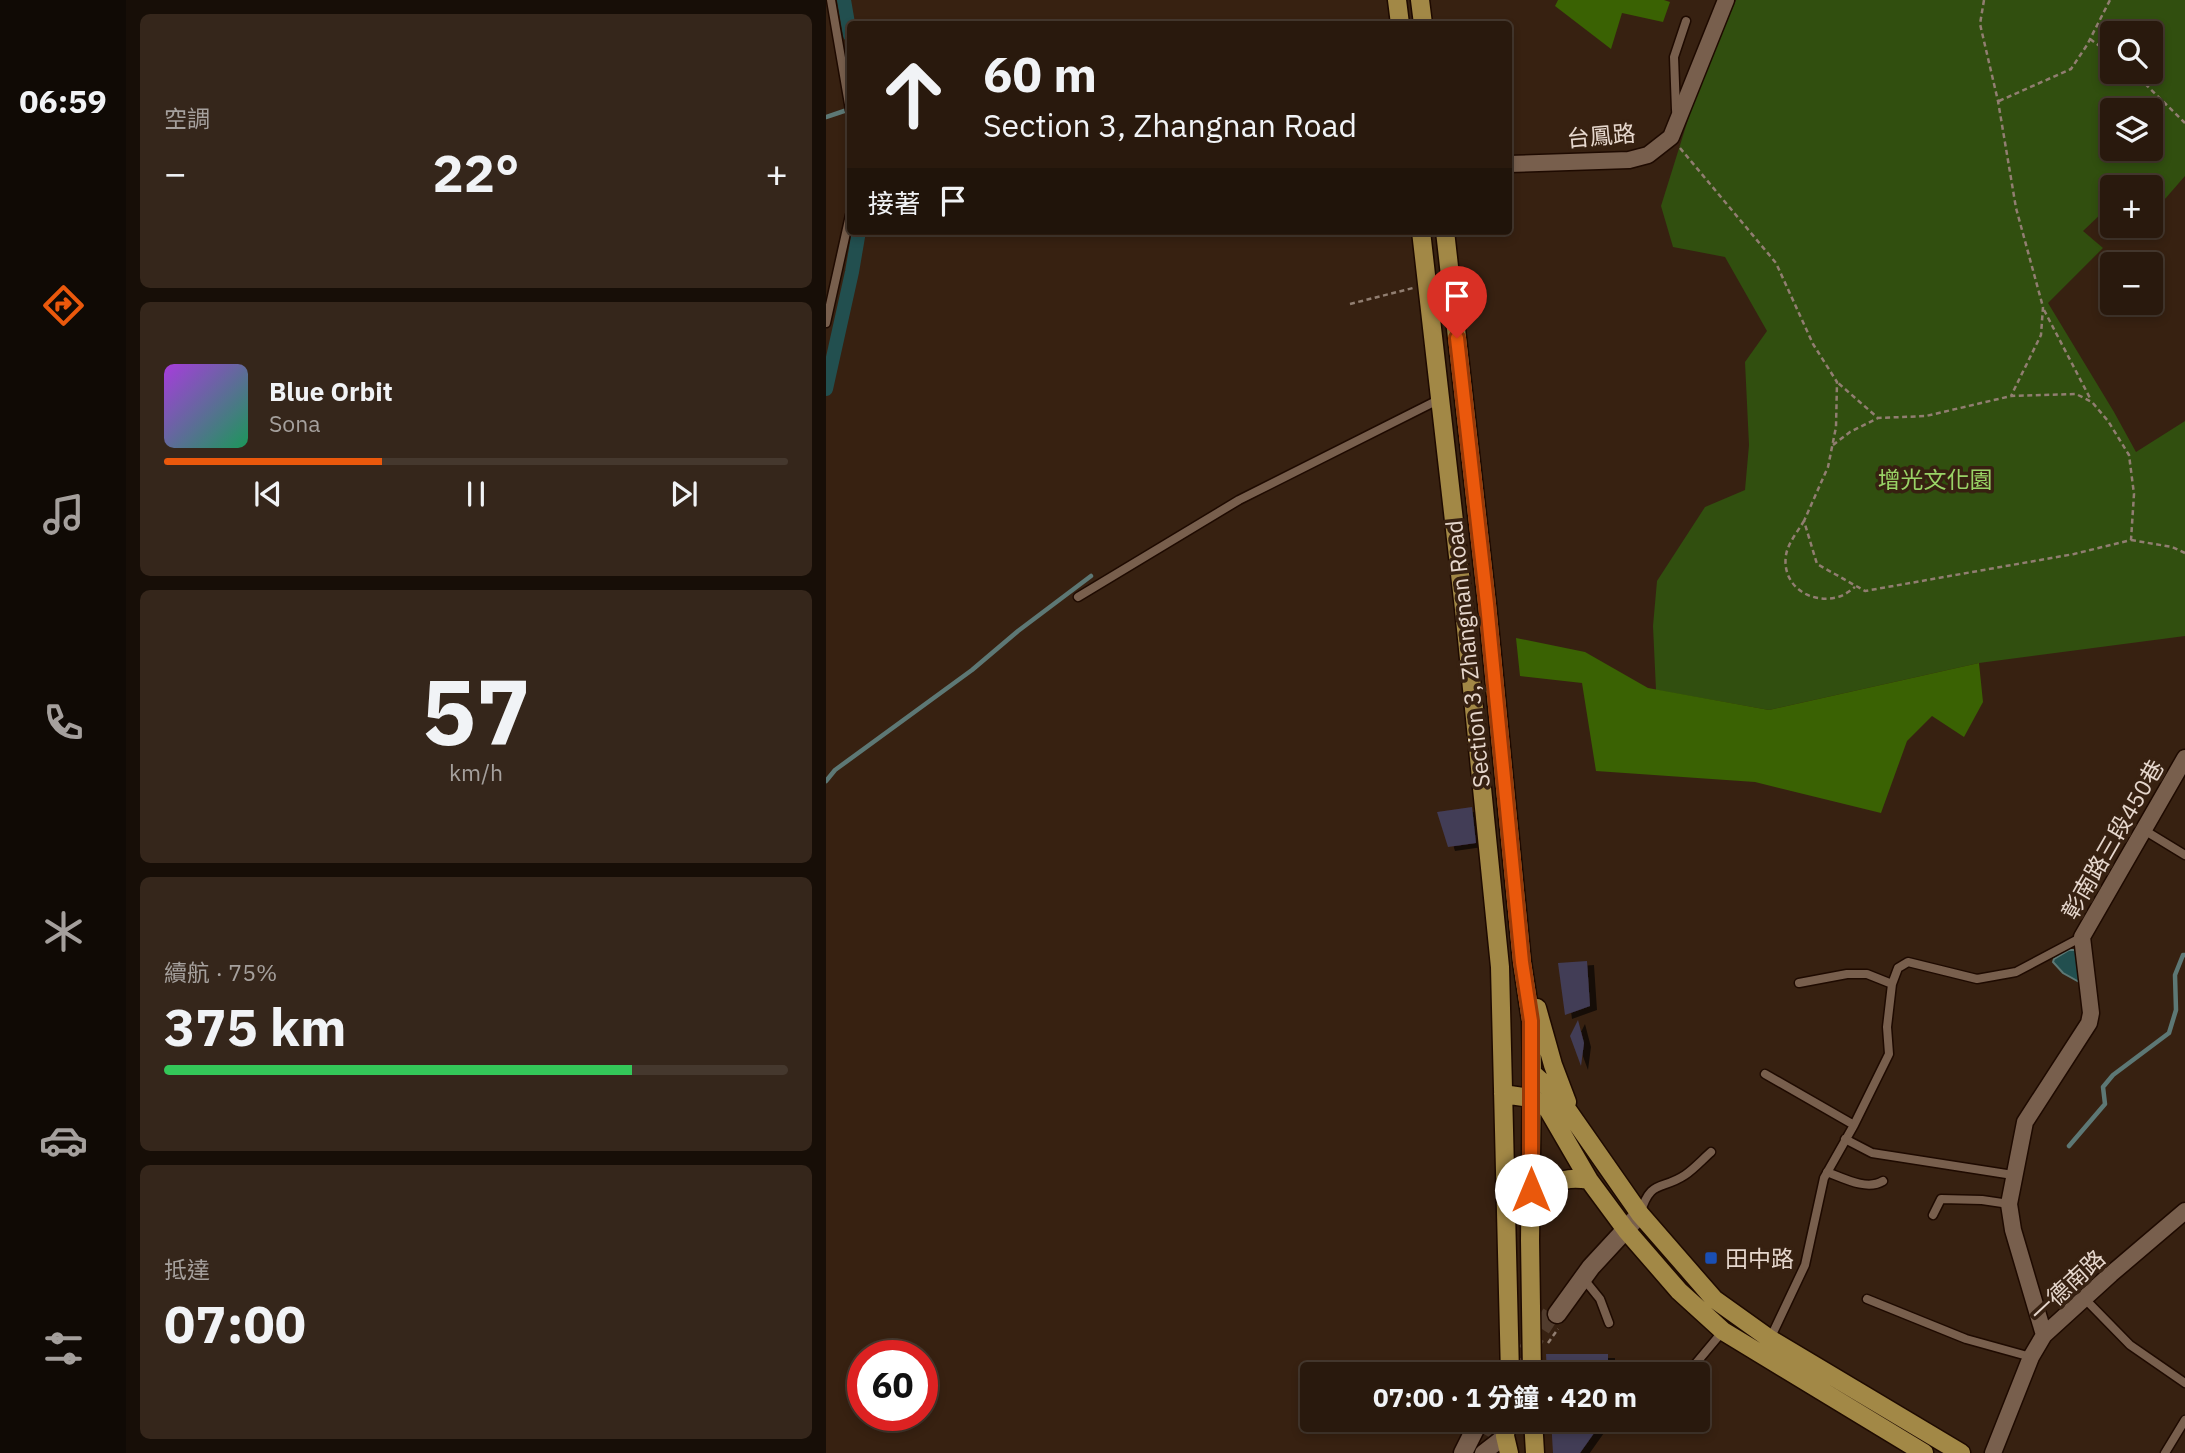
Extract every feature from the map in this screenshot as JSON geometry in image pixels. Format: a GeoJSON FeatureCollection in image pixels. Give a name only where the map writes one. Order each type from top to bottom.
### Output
{"type":"FeatureCollection","features":[{"type":"Feature","properties":{"kind":"main road"},"geometry":{"type":"LineString","coordinates":[[1397,0],[1400,21]]}},
{"type":"Feature","properties":{"kind":"main road"},"geometry":{"type":"LineString","coordinates":[[1420,0],[1423,21]]}},
{"type":"Feature","properties":{"kind":"main road","name":"Section 3, Zhangnan Road"},"geometry":{"type":"LineString","coordinates":[[1421,235],[1464,609],[1500,967],[1510,1362]]}},
{"type":"Feature","properties":{"kind":"main road","name":"Section 3, Zhangnan Road"},"geometry":{"type":"LineString","coordinates":[[1446,235],[1487,604],[1522,962],[1531,1021],[1532,1362]]}},
{"type":"Feature","properties":{"kind":"main road"},"geometry":{"type":"LineString","coordinates":[[1522,962],[1553,1065],[1573,1118]]}},
{"type":"Feature","properties":{"kind":"main road"},"geometry":{"type":"LineString","coordinates":[[1503,1094],[1532,1073],[1557,1095],[1640,1214],[1714,1299],[1770,1339],[1961,1453]]}},
{"type":"Feature","properties":{"kind":"main road"},"geometry":{"type":"LineString","coordinates":[[1503,1094],[1531,1098],[1546,1106],[1589,1180],[1626,1230],[1679,1291],[1723,1331],[1924,1453]]}},
{"type":"Feature","properties":{"kind":"main road"},"geometry":{"type":"LineString","coordinates":[[1531,1213],[1545,1190],[1571,1177],[1589,1180]]}},
{"type":"Feature","properties":{"kind":"main road"},"geometry":{"type":"LineString","coordinates":[[1534,1432],[1535,1453]]}},
{"type":"Feature","properties":{"kind":"street"},"geometry":{"type":"LineString","coordinates":[[1674,130],[1726,0]]}},
{"type":"Feature","properties":{"kind":"street","name":"台鳳路"},"geometry":{"type":"LineString","coordinates":[[1512,164],[1629,160],[1648,155],[1674,130]]}},
{"type":"Feature","properties":{"kind":"street","name":"彰南路三段450巷"},"geometry":{"type":"LineString","coordinates":[[2082,937],[2185,758]]}},
{"type":"Feature","properties":{"kind":"street"},"geometry":{"type":"LineString","coordinates":[[2045,1335],[2013,1230],[2009,1204],[2025,1122],[2089,1023],[2091,1013],[2082,937]]}},
{"type":"Feature","properties":{"kind":"street","name":"一德南路"},"geometry":{"type":"LineString","coordinates":[[1993,1453],[2031,1357],[2045,1335],[2185,1211]]}},
{"type":"Feature","properties":{"kind":"street"},"geometry":{"type":"LineString","coordinates":[[1555,1313],[1640,1214]]}},
{"type":"Feature","properties":{"kind":"street"},"geometry":{"type":"LineString","coordinates":[[1465,1453],[1477,1432]]}},
{"type":"Feature","properties":{"kind":"street"},"geometry":{"type":"LineString","coordinates":[[1483,1453],[1507,1436]]}},
{"type":"Feature","properties":{"kind":"lane"},"geometry":{"type":"LineString","coordinates":[[831,0],[847,93]]}},
{"type":"Feature","properties":{"kind":"lane"},"geometry":{"type":"LineString","coordinates":[[1674,130],[1674,57],[1686,21]]}},
{"type":"Feature","properties":{"kind":"lane"},"geometry":{"type":"LineString","coordinates":[[826,323],[847,228]]}},
{"type":"Feature","properties":{"kind":"lane"},"geometry":{"type":"LineString","coordinates":[[1078,597],[1239,500],[1440,400]]}},
{"type":"Feature","properties":{"kind":"lane"},"geometry":{"type":"LineString","coordinates":[[2144,830],[2185,855]]}},
{"type":"Feature","properties":{"kind":"lane","name":"彰南路三段450巷"},"geometry":{"type":"LineString","coordinates":[[1892,984],[1898,968],[1908,962],[1977,979],[2016,972],[2082,937]]}},
{"type":"Feature","properties":{"kind":"lane"},"geometry":{"type":"LineString","coordinates":[[1770,1339],[1805,1265],[1827,1172],[1889,1054],[1886,1027],[1892,984],[1867,974],[1825,977],[1799,983]]}},
{"type":"Feature","properties":{"kind":"lane"},"geometry":{"type":"LineString","coordinates":[[1765,1074],[1854,1125]]}},
{"type":"Feature","properties":{"kind":"lane"},"geometry":{"type":"LineString","coordinates":[[1846,1139],[1872,1153],[2013,1175]]}},
{"type":"Feature","properties":{"kind":"lane"},"geometry":{"type":"LineString","coordinates":[[1640,1214],[1645,1197],[1658,1186],[1684,1176],[1711,1152]]}},
{"type":"Feature","properties":{"kind":"lane"},"geometry":{"type":"LineString","coordinates":[[1827,1172],[1859,1184],[1877,1185],[1883,1181]]}},
{"type":"Feature","properties":{"kind":"lane"},"geometry":{"type":"LineString","coordinates":[[1933,1215],[1941,1199],[2009,1204]]}},
{"type":"Feature","properties":{"kind":"lane"},"geometry":{"type":"LineString","coordinates":[[1583,1278],[1600,1298],[1609,1323]]}},
{"type":"Feature","properties":{"kind":"lane"},"geometry":{"type":"LineString","coordinates":[[2084,1298],[2130,1345],[2185,1383]]}},
{"type":"Feature","properties":{"kind":"lane"},"geometry":{"type":"LineString","coordinates":[[1867,1299],[1966,1339],[2031,1357]]}},
{"type":"Feature","properties":{"kind":"lane"},"geometry":{"type":"LineString","coordinates":[[1697,1362],[1723,1331]]}},
{"type":"Feature","properties":{"kind":"lane"},"geometry":{"type":"LineString","coordinates":[[2165,1453],[2185,1420]]}},
{"type":"Feature","properties":{"kind":"path"},"geometry":{"type":"LineString","coordinates":[[1984,0],[1980,24],[1998,101],[2016,208],[2043,307],[2092,402],[2108,421],[2129,455],[2134,494],[2131,540]]}},
{"type":"Feature","properties":{"kind":"path"},"geometry":{"type":"LineString","coordinates":[[1998,101],[2071,69],[2110,0]]}},
{"type":"Feature","properties":{"kind":"path"},"geometry":{"type":"LineString","coordinates":[[2090,39],[2100,46]]}},
{"type":"Feature","properties":{"kind":"path"},"geometry":{"type":"LineString","coordinates":[[2145,84],[2185,123]]}},
{"type":"Feature","properties":{"kind":"path"},"geometry":{"type":"LineString","coordinates":[[1674,130],[1776,263],[1813,344],[1837,382],[1878,418]]}},
{"type":"Feature","properties":{"kind":"path"},"geometry":{"type":"LineString","coordinates":[[1350,304],[1427,284]]}},
{"type":"Feature","properties":{"kind":"path"},"geometry":{"type":"LineString","coordinates":[[2011,396],[2041,335],[2043,307]]}},
{"type":"Feature","properties":{"kind":"path"},"geometry":{"type":"LineString","coordinates":[[1837,382],[1836,427],[1828,467],[1804,521],[1786,551],[1787,575],[1792,586],[1801,592],[1823,598],[1841,596],[1855,587]]}},
{"type":"Feature","properties":{"kind":"path"},"geometry":{"type":"LineString","coordinates":[[1832,446],[1850,432],[1878,418],[1926,416],[2011,396],[2076,394],[2092,402]]}},
{"type":"Feature","properties":{"kind":"path"},"geometry":{"type":"LineString","coordinates":[[1804,521],[1817,564],[1865,591],[2074,554],[2131,540],[2172,547],[2185,553]]}},
{"type":"Feature","properties":{"kind":"green space"},"geometry":{"type":"Polygon","coordinates":[[[1558,0],[1670,2],[1663,22],[1622,13],[1611,49],[1555,6],[1558,0]]]}},
{"type":"Feature","properties":{"kind":"green space","name":"增光文化園"},"geometry":{"type":"Polygon","coordinates":[[[1736,0],[2185,0],[2185,176],[2163,201],[2163,175],[2100,175],[2100,215],[2083,231],[2103,248],[2048,303],[2136,452],[2185,421],[2185,636],[1979,663],[1769,710],[1656,690],[1653,626],[1657,581],[1705,507],[1745,490],[1749,445],[1745,362],[1767,331],[1725,257],[1673,247],[1661,206],[1696,94],[1736,0]]]}},
{"type":"Feature","properties":{"kind":"green space"},"geometry":{"type":"Polygon","coordinates":[[[1516,638],[1585,652],[1648,688],[1769,710],[1979,663],[1983,702],[1964,737],[1932,716],[1907,741],[1881,813],[1755,782],[1596,771],[1582,683],[1520,676],[1516,638]]]}},
{"type":"Feature","properties":{"kind":"water"},"geometry":{"type":"Polygon","coordinates":[[[2069,950],[2077,950],[2081,983],[2063,973],[2053,962],[2069,950]]]}},
{"type":"Feature","properties":{"kind":"building"},"geometry":{"type":"Polygon","coordinates":[[[1472,807],[1476,843],[1448,847],[1437,812],[1472,807]]]}},
{"type":"Feature","properties":{"kind":"building"},"geometry":{"type":"Polygon","coordinates":[[[1587,961],[1590,1006],[1565,1015],[1558,963],[1587,961]]]}},
{"type":"Feature","properties":{"kind":"building"},"geometry":{"type":"Polygon","coordinates":[[[1578,1020],[1584,1043],[1581,1066],[1570,1036],[1578,1020]]]}},
{"type":"Feature","properties":{"kind":"building"},"geometry":{"type":"Polygon","coordinates":[[[1546,1354],[1608,1354],[1608,1362],[1546,1362],[1546,1354]]]}},
{"type":"Feature","properties":{"kind":"building"},"geometry":{"type":"Polygon","coordinates":[[[1552,1432],[1595,1432],[1580,1453],[1553,1453],[1552,1432]]]}},
{"type":"Feature","properties":{"kind":"waterway"},"geometry":{"type":"LineString","coordinates":[[844,0],[848,21]]}},
{"type":"Feature","properties":{"kind":"waterway"},"geometry":{"type":"LineString","coordinates":[[826,117],[847,110]]}},
{"type":"Feature","properties":{"kind":"waterway"},"geometry":{"type":"LineString","coordinates":[[826,389],[858,235]]}},
{"type":"Feature","properties":{"kind":"waterway"},"geometry":{"type":"LineString","coordinates":[[826,781],[835,770],[972,670],[1091,576]]}},
{"type":"Feature","properties":{"kind":"waterway"},"geometry":{"type":"LineString","coordinates":[[2069,1146],[2105,1104],[2103,1087],[2113,1075],[2169,1033],[2176,1010],[2175,975],[2185,955]]}},
{"type":"Feature","properties":{"kind":"tunnel"},"geometry":{"type":"LineString","coordinates":[[1520,1362],[1552,1312]]}},
{"type":"Feature","properties":{"kind":"place","name":"田中路"},"geometry":{"type":"Point","coordinates":[1711,1258]}},
{"type":"Feature","properties":{"kind":"route"},"geometry":{"type":"LineString","coordinates":[[1457,338],[1487,604],[1522,962],[1531,1021],[1531,1190]]}}]}
